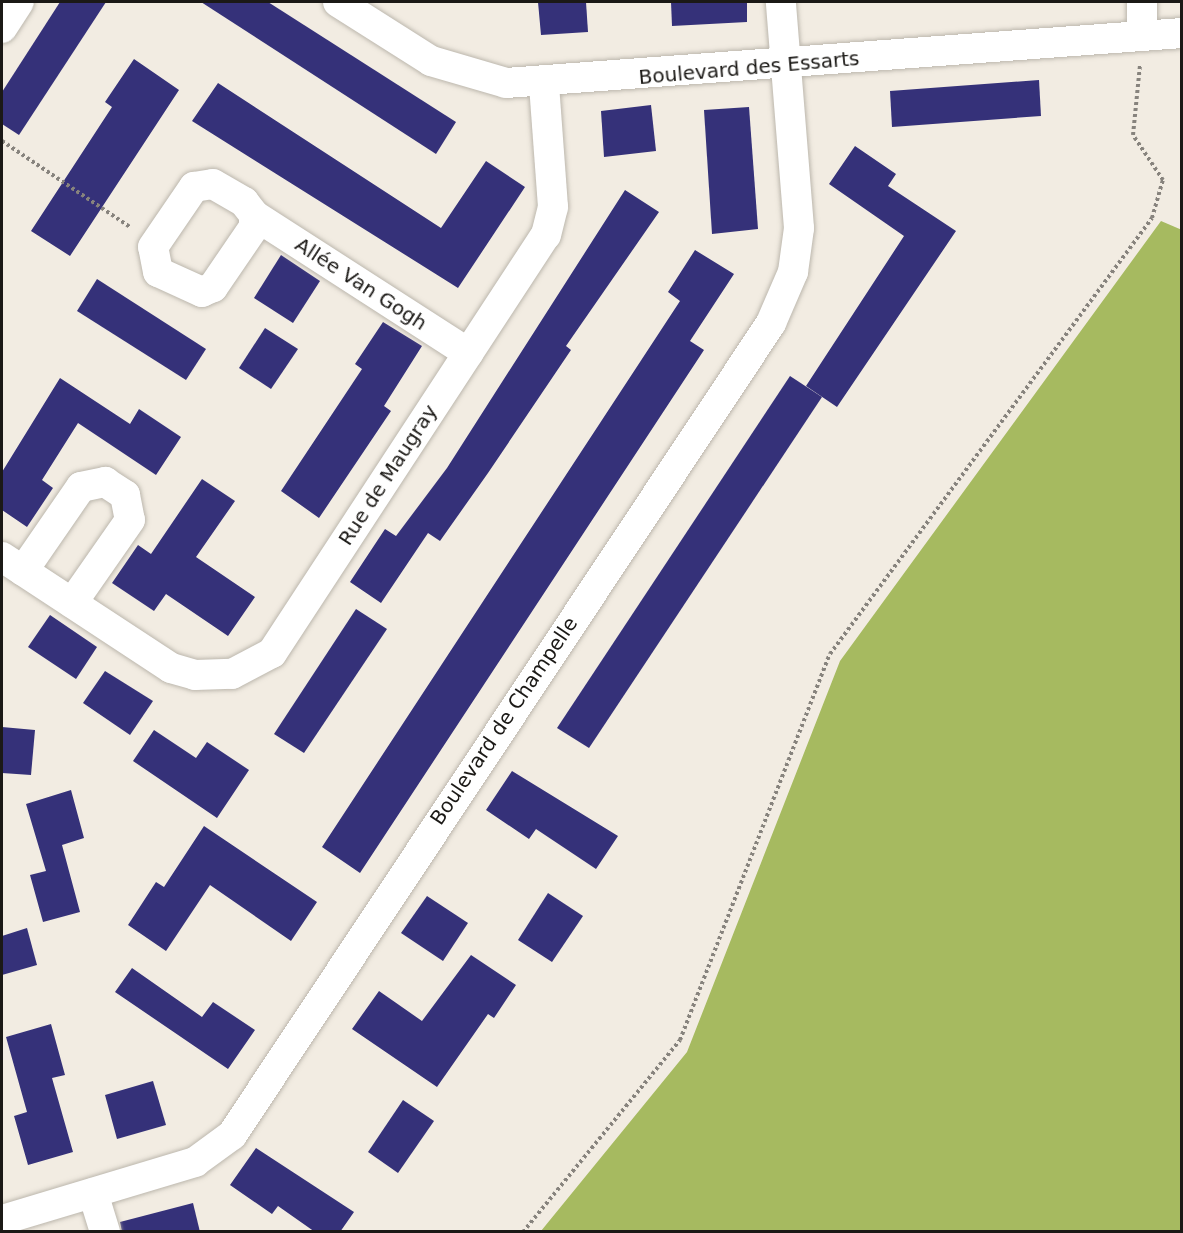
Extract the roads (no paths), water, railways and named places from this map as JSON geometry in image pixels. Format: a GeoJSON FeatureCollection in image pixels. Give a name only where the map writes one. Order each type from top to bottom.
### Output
{"type":"FeatureCollection","features":[{"type":"Feature","properties":{"kind":"street"},"geometry":{"type":"LineString","coordinates":[[2,28],[19,2]]}},
{"type":"Feature","properties":{"kind":"street","name":"Boulevard des Essarts"},"geometry":{"type":"LineString","coordinates":[[338,2],[454,71],[506,83],[544,84],[1182,33]]}},
{"type":"Feature","properties":{"kind":"street","name":"Boulevard de Champelle"},"geometry":{"type":"LineString","coordinates":[[2,1220],[195,1162],[232,1135],[771,323],[793,272],[799,228],[781,2]]}},
{"type":"Feature","properties":{"kind":"street"},"geometry":{"type":"LineString","coordinates":[[1142,2],[1142,36]]}},
{"type":"Feature","properties":{"kind":"street","name":"Rue de Maugray"},"geometry":{"type":"LineString","coordinates":[[72,603],[130,520],[125,495],[105,482],[81,487],[12,564],[171,668],[216,676],[253,666],[272,653],[551,222],[544,84]]}},
{"type":"Feature","properties":{"kind":"street","name":"Allée Van Gogh"},"geometry":{"type":"LineString","coordinates":[[254,215],[254,227],[213,287],[202,292],[158,272],[156,243],[194,187],[202,184],[244,202],[254,215],[468,353]]}},
{"type":"Feature","properties":{"kind":"street"},"geometry":{"type":"LineString","coordinates":[[93,1193],[105,1232]]}}]}
